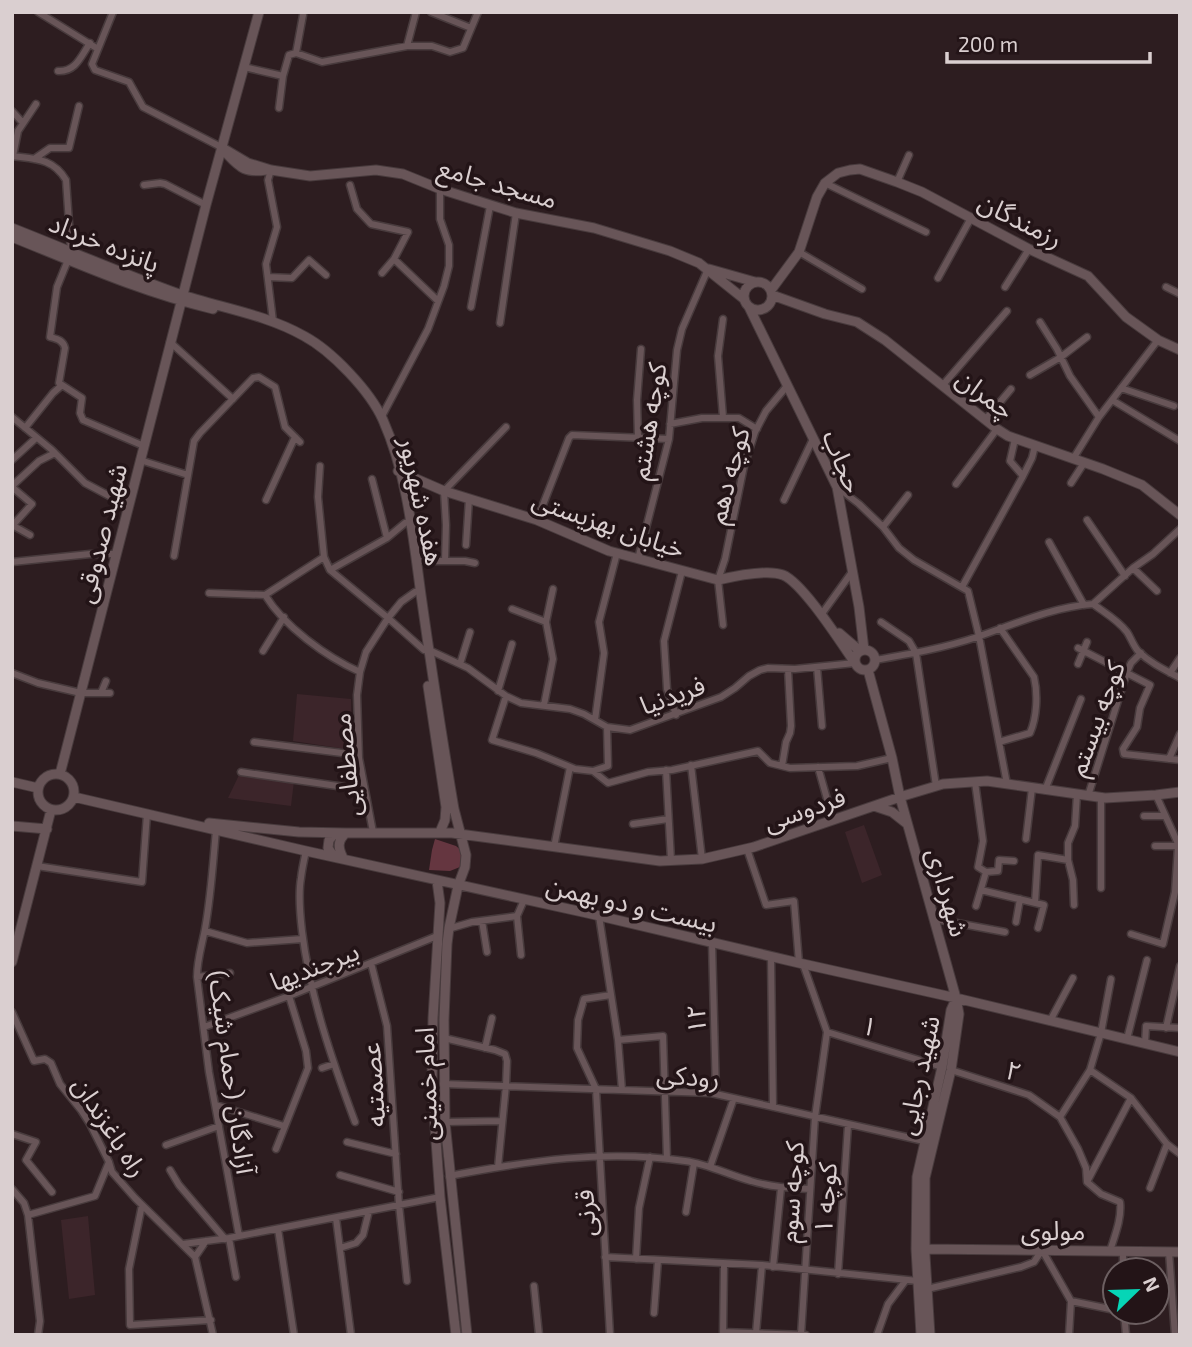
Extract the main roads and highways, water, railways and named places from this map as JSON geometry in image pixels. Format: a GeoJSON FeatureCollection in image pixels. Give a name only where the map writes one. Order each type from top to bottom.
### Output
{"type":"FeatureCollection","features":[{"type":"Feature","properties":{"kind":"main road","name":"شهید صدوقی"},"geometry":{"type":"LineString","coordinates":[[60,774],[205,205],[259,12]]}},
{"type":"Feature","properties":{"kind":"main road","name":"مسجد جامع"},"geometry":{"type":"LineString","coordinates":[[221,147],[238,166],[254,172],[271,170],[310,176],[376,170],[403,174],[490,206],[594,228],[682,255],[708,269]]}},
{"type":"Feature","properties":{"kind":"main road","name":"رزمندگان"},"geometry":{"type":"LineString","coordinates":[[766,288],[786,271],[799,251],[817,197],[825,183],[838,173],[860,169],[922,192],[1088,276],[1126,317],[1158,340],[1180,350]]}},
{"type":"Feature","properties":{"kind":"main road","name":"پانزده خرداد"},"geometry":{"type":"LineString","coordinates":[[12,228],[70,256]]}},
{"type":"Feature","properties":{"kind":"main road","name":"پانزده خرداد"},"geometry":{"type":"LineString","coordinates":[[12,237],[181,298]]}},
{"type":"Feature","properties":{"kind":"main road","name":"چمران"},"geometry":{"type":"LineString","coordinates":[[708,269],[766,288],[825,314],[857,322],[885,340],[997,429],[1015,439],[1142,485],[1179,514]]}},
{"type":"Feature","properties":{"kind":"main road"},"geometry":{"type":"LineString","coordinates":[[708,269],[747,303],[758,310],[763,310],[770,304],[766,288],[751,284],[745,290],[747,303]]}},
{"type":"Feature","properties":{"kind":"main road","name":"هفده شهریور"},"geometry":{"type":"LineString","coordinates":[[181,298],[273,321],[306,337],[334,358],[382,416],[393,444],[415,592],[454,809],[461,833]]}},
{"type":"Feature","properties":{"kind":"main road","name":"هفده شهریور"},"geometry":{"type":"LineString","coordinates":[[181,298],[271,326],[303,341],[348,380],[377,419],[397,471],[416,561],[446,807],[440,832]]}},
{"type":"Feature","properties":{"kind":"main road","name":"حجاب"},"geometry":{"type":"LineString","coordinates":[[747,303],[837,487],[867,653]]}},
{"type":"Feature","properties":{"kind":"main road"},"geometry":{"type":"LineString","coordinates":[[763,310],[764,339]]}},
{"type":"Feature","properties":{"kind":"main road","name":"خیابان بهزیستی"},"geometry":{"type":"LineString","coordinates":[[397,471],[444,491],[537,520],[609,551],[638,559],[718,580],[753,574],[782,574],[794,581],[855,663]]}},
{"type":"Feature","properties":{"kind":"main road","name":"خیابان بهزیستی"},"geometry":{"type":"LineString","coordinates":[[829,625],[867,653]]}},
{"type":"Feature","properties":{"kind":"main road"},"geometry":{"type":"LineString","coordinates":[[867,653],[873,666],[862,670],[855,663],[856,656],[867,653]]}},
{"type":"Feature","properties":{"kind":"main road"},"geometry":{"type":"LineString","coordinates":[[868,670],[900,797]]}},
{"type":"Feature","properties":{"kind":"main road"},"geometry":{"type":"LineString","coordinates":[[60,774],[70,781],[74,794],[68,807],[51,810],[38,800],[38,788],[44,778],[60,774]]}},
{"type":"Feature","properties":{"kind":"main road"},"geometry":{"type":"LineString","coordinates":[[12,782],[38,788]]}},
{"type":"Feature","properties":{"kind":"main road","name":"فردوسی"},"geometry":{"type":"LineString","coordinates":[[440,832],[660,861],[702,859],[747,849],[943,784],[987,782],[1101,797],[1180,792]]}},
{"type":"Feature","properties":{"kind":"main road"},"geometry":{"type":"LineString","coordinates":[[74,794],[229,826],[335,833],[440,832]]}},
{"type":"Feature","properties":{"kind":"main road","name":"بیست و دو بهمن"},"geometry":{"type":"LineString","coordinates":[[74,794],[147,814],[956,998],[1180,1052]]}},
{"type":"Feature","properties":{"kind":"main road","name":"شهرداری"},"geometry":{"type":"LineString","coordinates":[[900,797],[956,998]]}},
{"type":"Feature","properties":{"kind":"main road"},"geometry":{"type":"LineString","coordinates":[[874,806],[892,812],[908,824]]}},
{"type":"Feature","properties":{"kind":"main road"},"geometry":{"type":"LineString","coordinates":[[12,962],[15,940],[51,810]]}},
{"type":"Feature","properties":{"kind":"main road"},"geometry":{"type":"LineString","coordinates":[[12,826],[47,829]]}},
{"type":"Feature","properties":{"kind":"main road"},"geometry":{"type":"LineString","coordinates":[[335,833],[329,840],[328,848],[338,857]]}},
{"type":"Feature","properties":{"kind":"main road"},"geometry":{"type":"LineString","coordinates":[[338,857],[340,839],[346,833]]}},
{"type":"Feature","properties":{"kind":"main road","name":"امام خمینی"},"geometry":{"type":"LineString","coordinates":[[461,833],[466,855],[449,929],[444,988],[443,1084],[449,1176],[467,1335]]}},
{"type":"Feature","properties":{"kind":"main road","name":"امام خمینی"},"geometry":{"type":"LineString","coordinates":[[437,881],[440,903],[436,936],[432,1084],[440,1197],[456,1335]]}},
{"type":"Feature","properties":{"kind":"main road","name":"شهید رجایی"},"geometry":{"type":"LineString","coordinates":[[930,1335],[927,1289],[920,1249],[925,1230],[925,1178],[946,1069],[951,1010],[956,998]]}},
{"type":"Feature","properties":{"kind":"main road","name":"شهید رجایی"},"geometry":{"type":"LineString","coordinates":[[921,1335],[917,1177],[924,1141],[946,1069]]}},
{"type":"Feature","properties":{"kind":"main road"},"geometry":{"type":"LineString","coordinates":[[925,1230],[945,1249]]}},
{"type":"Feature","properties":{"kind":"main road","name":"مولوی"},"geometry":{"type":"LineString","coordinates":[[920,1249],[1174,1252]]}}]}
